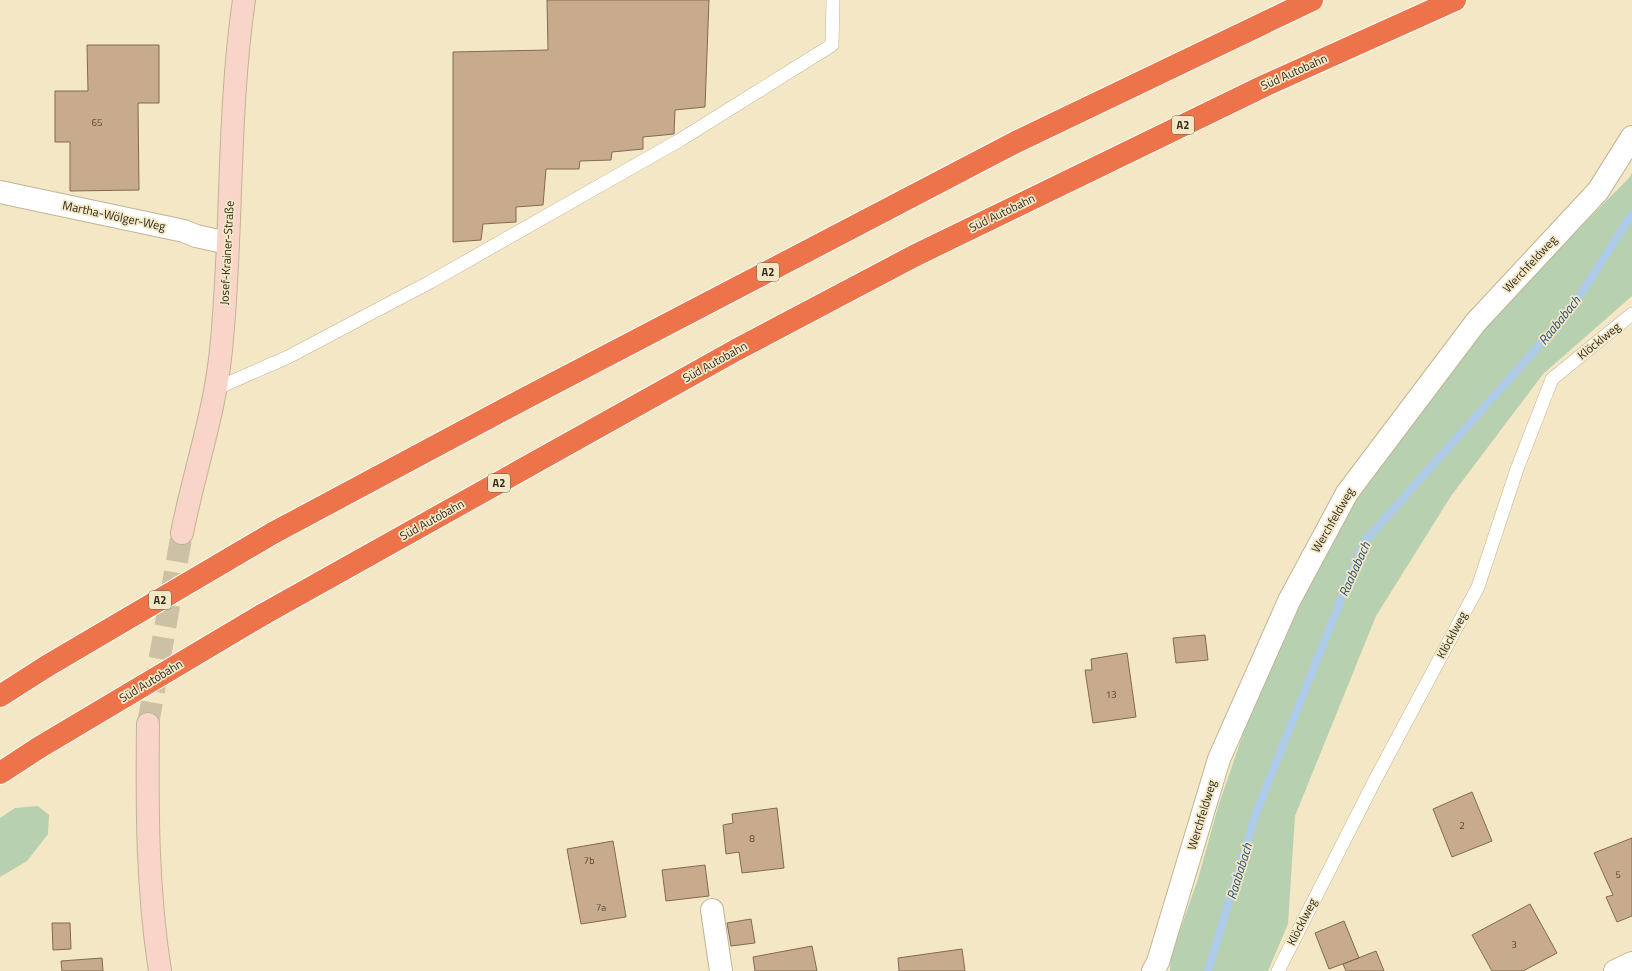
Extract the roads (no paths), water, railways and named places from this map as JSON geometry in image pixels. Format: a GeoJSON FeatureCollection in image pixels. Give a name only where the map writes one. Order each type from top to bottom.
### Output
{"type":"FeatureCollection","features":[{"type":"Feature","properties":{"kind":"highway","name":"A2"},"geometry":{"type":"LineString","coordinates":[[0,696],[47,666],[273,533],[513,405],[1016,142],[1312,0]]}},
{"type":"Feature","properties":{"kind":"highway","name":"Süd Autobahn"},"geometry":{"type":"LineString","coordinates":[[0,773],[40,747],[262,615],[729,354],[914,256],[1264,86],[1455,0]]}},
{"type":"Feature","properties":{"kind":"main road","name":"Josef-Krainer-Straße"},"geometry":{"type":"LineString","coordinates":[[182,533],[188,502],[211,412],[221,351],[228,243],[233,109],[238,41],[244,0]]}},
{"type":"Feature","properties":{"kind":"main road"},"geometry":{"type":"LineString","coordinates":[[148,724],[147,803],[149,874],[160,971]]}},
{"type":"Feature","properties":{"kind":"street","name":"Werchfeldweg"},"geometry":{"type":"LineString","coordinates":[[1153,971],[1158,962],[1218,759],[1289,601],[1347,493],[1476,322],[1598,191],[1632,137]]}},
{"type":"Feature","properties":{"kind":"street","name":"Martha-Wölger-Weg"},"geometry":{"type":"LineString","coordinates":[[0,192],[184,231],[196,236],[228,243]]}},
{"type":"Feature","properties":{"kind":"street"},"geometry":{"type":"LineString","coordinates":[[712,910],[721,971]]}},
{"type":"Feature","properties":{"kind":"street"},"geometry":{"type":"LineString","coordinates":[[1615,971],[1632,962]]}},
{"type":"Feature","properties":{"kind":"lane"},"geometry":{"type":"LineString","coordinates":[[215,389],[288,357],[430,282],[680,140],[832,45],[833,0]]}},
{"type":"Feature","properties":{"kind":"lane","name":"Klöcklweg"},"geometry":{"type":"LineString","coordinates":[[1278,971],[1374,782],[1478,587],[1517,469],[1552,379],[1632,314]]}},
{"type":"Feature","properties":{"kind":"waterway","name":"Raababach"},"geometry":{"type":"LineString","coordinates":[[1208,971],[1256,813],[1364,542],[1570,311],[1632,214]]}},
{"type":"Feature","properties":{"kind":"tunnel"},"geometry":{"type":"LineString","coordinates":[[148,724],[182,533]]}}]}
